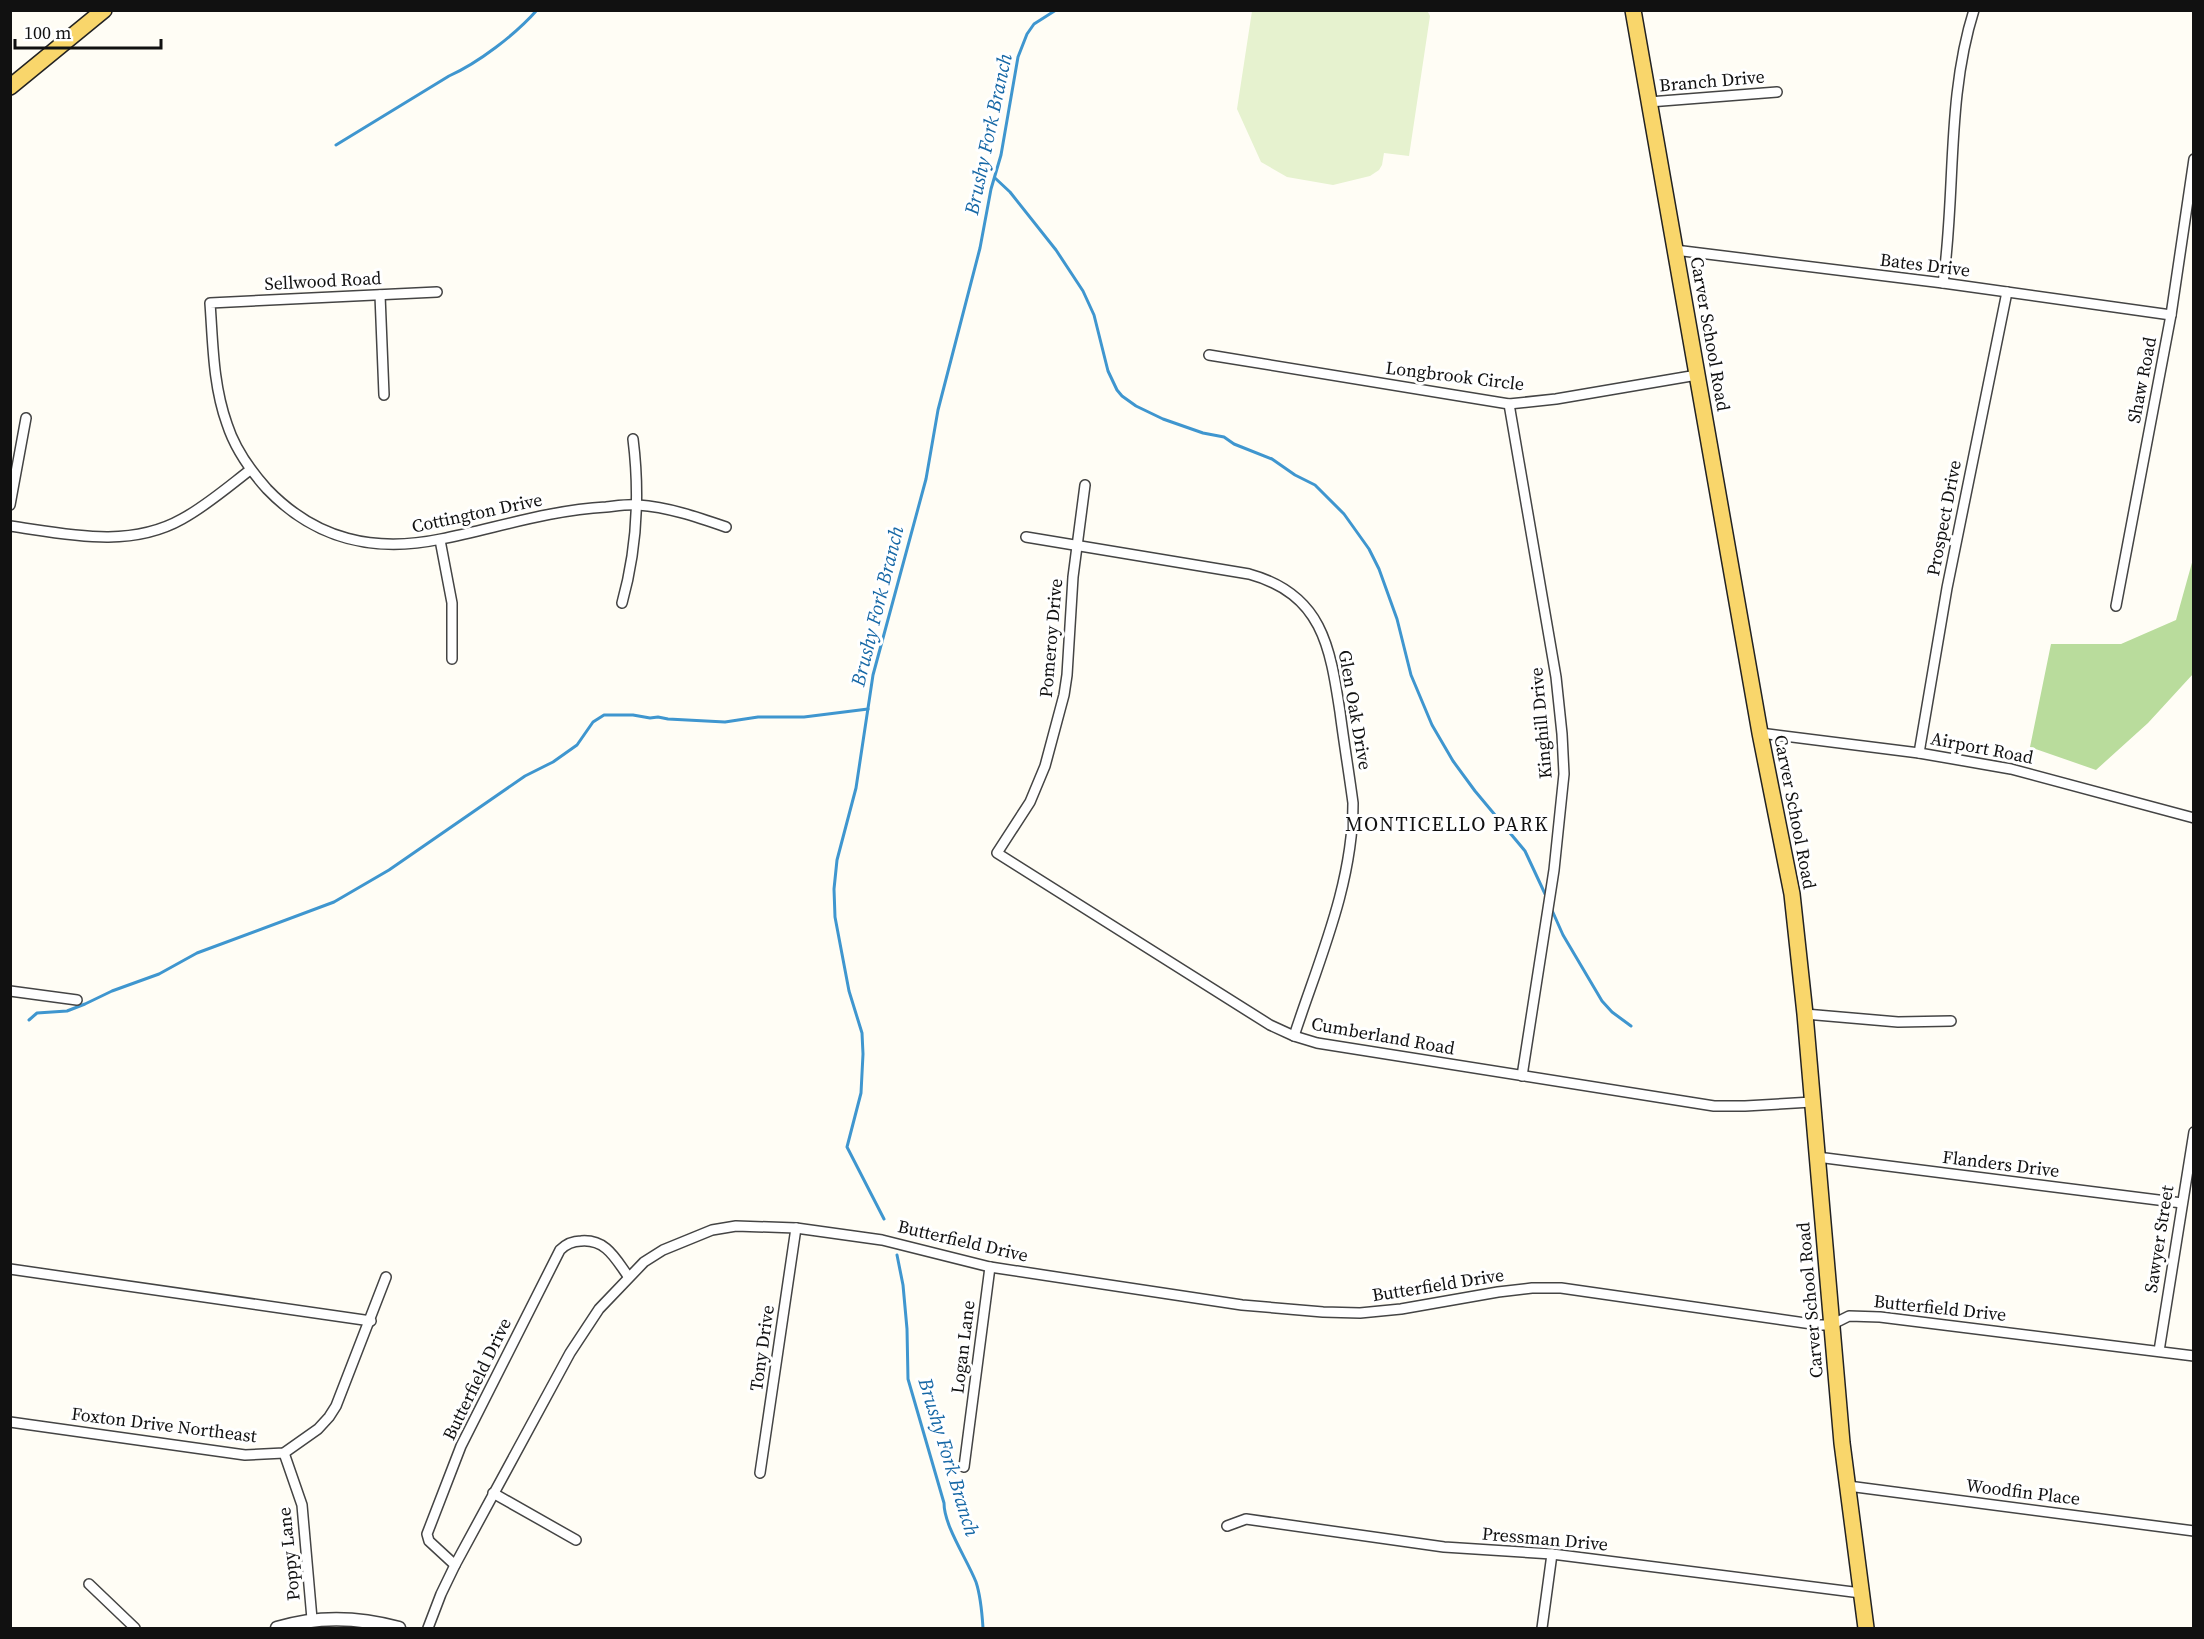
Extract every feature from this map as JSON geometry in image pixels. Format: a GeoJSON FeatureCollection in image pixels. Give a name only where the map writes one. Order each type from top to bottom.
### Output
{"type":"FeatureCollection","features":[{"type":"Feature","properties":{"kind":"main road"},"geometry":{"type":"LineString","coordinates":[[10,87],[104,10]]}},
{"type":"Feature","properties":{"kind":"main road","name":"Carver School Road"},"geometry":{"type":"LineString","coordinates":[[1633,10],[1760,733],[1790,883],[1805,1014],[1831,1325],[1866,1629]]}},
{"type":"Feature","properties":{"kind":"street"},"geometry":{"type":"LineString","coordinates":[[1943,283],[1959,86],[1965,46],[1974,10]]}},
{"type":"Feature","properties":{"kind":"street","name":"Branch Drive"},"geometry":{"type":"LineString","coordinates":[[1649,102],[1777,92]]}},
{"type":"Feature","properties":{"kind":"street","name":"Shaw Road"},"geometry":{"type":"LineString","coordinates":[[2116,606],[2171,315],[2193,159]]}},
{"type":"Feature","properties":{"kind":"street","name":"Bates Drive"},"geometry":{"type":"LineString","coordinates":[[1675,250],[1943,283],[2171,315]]}},
{"type":"Feature","properties":{"kind":"street","name":"Sellwood Road"},"geometry":{"type":"LineString","coordinates":[[210,303],[437,292]]}},
{"type":"Feature","properties":{"kind":"street","name":"Prospect Drive"},"geometry":{"type":"LineString","coordinates":[[1919,753],[1947,588],[2007,292]]}},
{"type":"Feature","properties":{"kind":"street"},"geometry":{"type":"LineString","coordinates":[[380,295],[384,395]]}},
{"type":"Feature","properties":{"kind":"street","name":"Cottington Drive"},"geometry":{"type":"LineString","coordinates":[[210,303],[214,375],[227,425],[250,470],[289,510],[307,522],[344,538],[387,545],[440,540],[587,508],[637,504],[685,513],[726,527]]}},
{"type":"Feature","properties":{"kind":"street","name":"Longbrook Circle"},"geometry":{"type":"LineString","coordinates":[[1209,355],[1509,404],[1556,399],[1697,375]]}},
{"type":"Feature","properties":{"kind":"street","name":"Kinghill Drive"},"geometry":{"type":"LineString","coordinates":[[1509,404],[1556,677],[1564,774],[1554,870],[1522,1076]]}},
{"type":"Feature","properties":{"kind":"street"},"geometry":{"type":"LineString","coordinates":[[10,504],[26,418]]}},
{"type":"Feature","properties":{"kind":"street"},"geometry":{"type":"LineString","coordinates":[[622,603],[634,548],[637,504],[637,470],[633,440]]}},
{"type":"Feature","properties":{"kind":"street"},"geometry":{"type":"LineString","coordinates":[[10,526],[105,537],[140,535],[182,520],[250,470]]}},
{"type":"Feature","properties":{"kind":"street","name":"Pomeroy Drive"},"geometry":{"type":"LineString","coordinates":[[997,853],[1030,802],[1055,734],[1067,675],[1077,545],[1085,485]]}},
{"type":"Feature","properties":{"kind":"street","name":"Glen Oak Drive"},"geometry":{"type":"LineString","coordinates":[[1026,537],[1249,574],[1267,579],[1286,588],[1318,624],[1331,656],[1352,792],[1353,826],[1343,886],[1294,1036]]}},
{"type":"Feature","properties":{"kind":"street"},"geometry":{"type":"LineString","coordinates":[[440,540],[452,603],[452,658]]}},
{"type":"Feature","properties":{"kind":"street","name":"Airport Road"},"geometry":{"type":"LineString","coordinates":[[1760,733],[1919,753],[2012,769],[2193,819]]}},
{"type":"Feature","properties":{"kind":"street","name":"Cumberland Road"},"geometry":{"type":"LineString","coordinates":[[997,853],[1270,1025],[1317,1044],[1714,1106],[1745,1107],[1812,1102]]}},
{"type":"Feature","properties":{"kind":"street"},"geometry":{"type":"LineString","coordinates":[[10,991],[77,1000]]}},
{"type":"Feature","properties":{"kind":"street"},"geometry":{"type":"LineString","coordinates":[[1805,1014],[1898,1022],[1951,1021]]}},
{"type":"Feature","properties":{"kind":"street","name":"Sawyer Street"},"geometry":{"type":"LineString","coordinates":[[2159,1351],[2193,1132]]}},
{"type":"Feature","properties":{"kind":"street","name":"Flanders Drive"},"geometry":{"type":"LineString","coordinates":[[1817,1157],[2181,1203]]}},
{"type":"Feature","properties":{"kind":"street","name":"Butterfield Drive"},"geometry":{"type":"LineString","coordinates":[[428,1629],[455,1564],[570,1353],[599,1309],[628,1276],[663,1250],[712,1230],[736,1226],[796,1228],[882,1239],[990,1267],[1242,1305],[1360,1313],[1401,1310],[1498,1292],[1532,1288],[1561,1288],[1831,1325],[1849,1316],[1880,1317],[2193,1356]]}},
{"type":"Feature","properties":{"kind":"street","name":"Tony Drive"},"geometry":{"type":"LineString","coordinates":[[760,1473],[796,1228]]}},
{"type":"Feature","properties":{"kind":"street","name":"Butterfield Drive"},"geometry":{"type":"LineString","coordinates":[[455,1564],[429,1541],[427,1534],[461,1446],[560,1250],[575,1241],[593,1241],[602,1244],[611,1252],[628,1276]]}},
{"type":"Feature","properties":{"kind":"street","name":"Logan Lane"},"geometry":{"type":"LineString","coordinates":[[964,1467],[990,1267]]}},
{"type":"Feature","properties":{"kind":"street"},"geometry":{"type":"LineString","coordinates":[[10,1269],[371,1321]]}},
{"type":"Feature","properties":{"kind":"street","name":"Foxton Drive Northeast"},"geometry":{"type":"LineString","coordinates":[[10,1422],[245,1455],[284,1452],[318,1429],[336,1406],[371,1321],[386,1277]]}},
{"type":"Feature","properties":{"kind":"street","name":"Poppy Lane"},"geometry":{"type":"LineString","coordinates":[[284,1452],[302,1505],[312,1619]]}},
{"type":"Feature","properties":{"kind":"street","name":"Woodfin Place"},"geometry":{"type":"LineString","coordinates":[[1848,1486],[2193,1531]]}},
{"type":"Feature","properties":{"kind":"street"},"geometry":{"type":"LineString","coordinates":[[493,1493],[576,1540]]}},
{"type":"Feature","properties":{"kind":"street","name":"Pressman Drive"},"geometry":{"type":"LineString","coordinates":[[1227,1526],[1246,1519],[1444,1546],[1552,1554],[1861,1593]]}},
{"type":"Feature","properties":{"kind":"street"},"geometry":{"type":"LineString","coordinates":[[1542,1629],[1552,1554]]}},
{"type":"Feature","properties":{"kind":"street"},"geometry":{"type":"LineString","coordinates":[[89,1584],[135,1629]]}},
{"type":"Feature","properties":{"kind":"street"},"geometry":{"type":"LineString","coordinates":[[277,1629],[312,1619],[351,1620],[399,1629]]}},
{"type":"Feature","properties":{"kind":"green space"},"geometry":{"type":"Polygon","coordinates":[[[1427,10],[1430,16],[1409,156],[1384,153],[1379,170],[1370,176],[1333,185],[1287,177],[1261,162],[1237,109],[1252,11],[1427,10]]]}},
{"type":"Feature","properties":{"kind":"green space"},"geometry":{"type":"Polygon","coordinates":[[[2193,559],[2193,674],[2148,723],[2096,770],[2030,747],[2051,644],[2121,644],[2176,620],[2193,559]]]}},
{"type":"Feature","properties":{"kind":"waterway"},"geometry":{"type":"LineString","coordinates":[[336,145],[484,56],[518,29],[537,10]]}},
{"type":"Feature","properties":{"kind":"waterway","name":"Brushy Fork Branch"},"geometry":{"type":"LineString","coordinates":[[884,1219],[847,1147],[861,1093],[863,1054],[862,1033],[849,991],[835,917],[834,889],[837,860],[856,788],[873,675],[926,479],[938,410],[980,248],[991,189],[1001,155],[1018,57],[1027,34],[1034,24],[1056,10]]}},
{"type":"Feature","properties":{"kind":"waterway"},"geometry":{"type":"LineString","coordinates":[[995,178],[1010,192],[1056,250],[1083,291],[1094,315],[1108,371],[1122,396],[1136,406],[1163,419],[1203,433],[1224,437],[1234,444],[1272,459],[1315,485],[1344,514],[1369,549],[1379,569],[1397,619],[1411,675],[1432,725],[1453,761],[1475,791],[1525,851],[1546,896]]}},
{"type":"Feature","properties":{"kind":"waterway"},"geometry":{"type":"LineString","coordinates":[[29,1020],[37,1013],[67,1011],[159,974],[197,953],[334,902],[389,870],[525,776],[553,762],[577,745],[593,722],[604,715],[725,722],[758,717],[804,717],[868,709]]}},
{"type":"Feature","properties":{"kind":"waterway"},"geometry":{"type":"LineString","coordinates":[[1551,908],[1563,935],[1602,1001],[1612,1012],[1631,1026]]}},
{"type":"Feature","properties":{"kind":"waterway","name":"Brushy Fork Branch"},"geometry":{"type":"LineString","coordinates":[[897,1255],[903,1285],[907,1329],[908,1379],[948,1522],[978,1588],[983,1628]]}},
{"type":"Feature","properties":{"kind":"district","name":"MONTICELLO PARK"},"geometry":{"type":"Point","coordinates":[1447,824]}}]}
